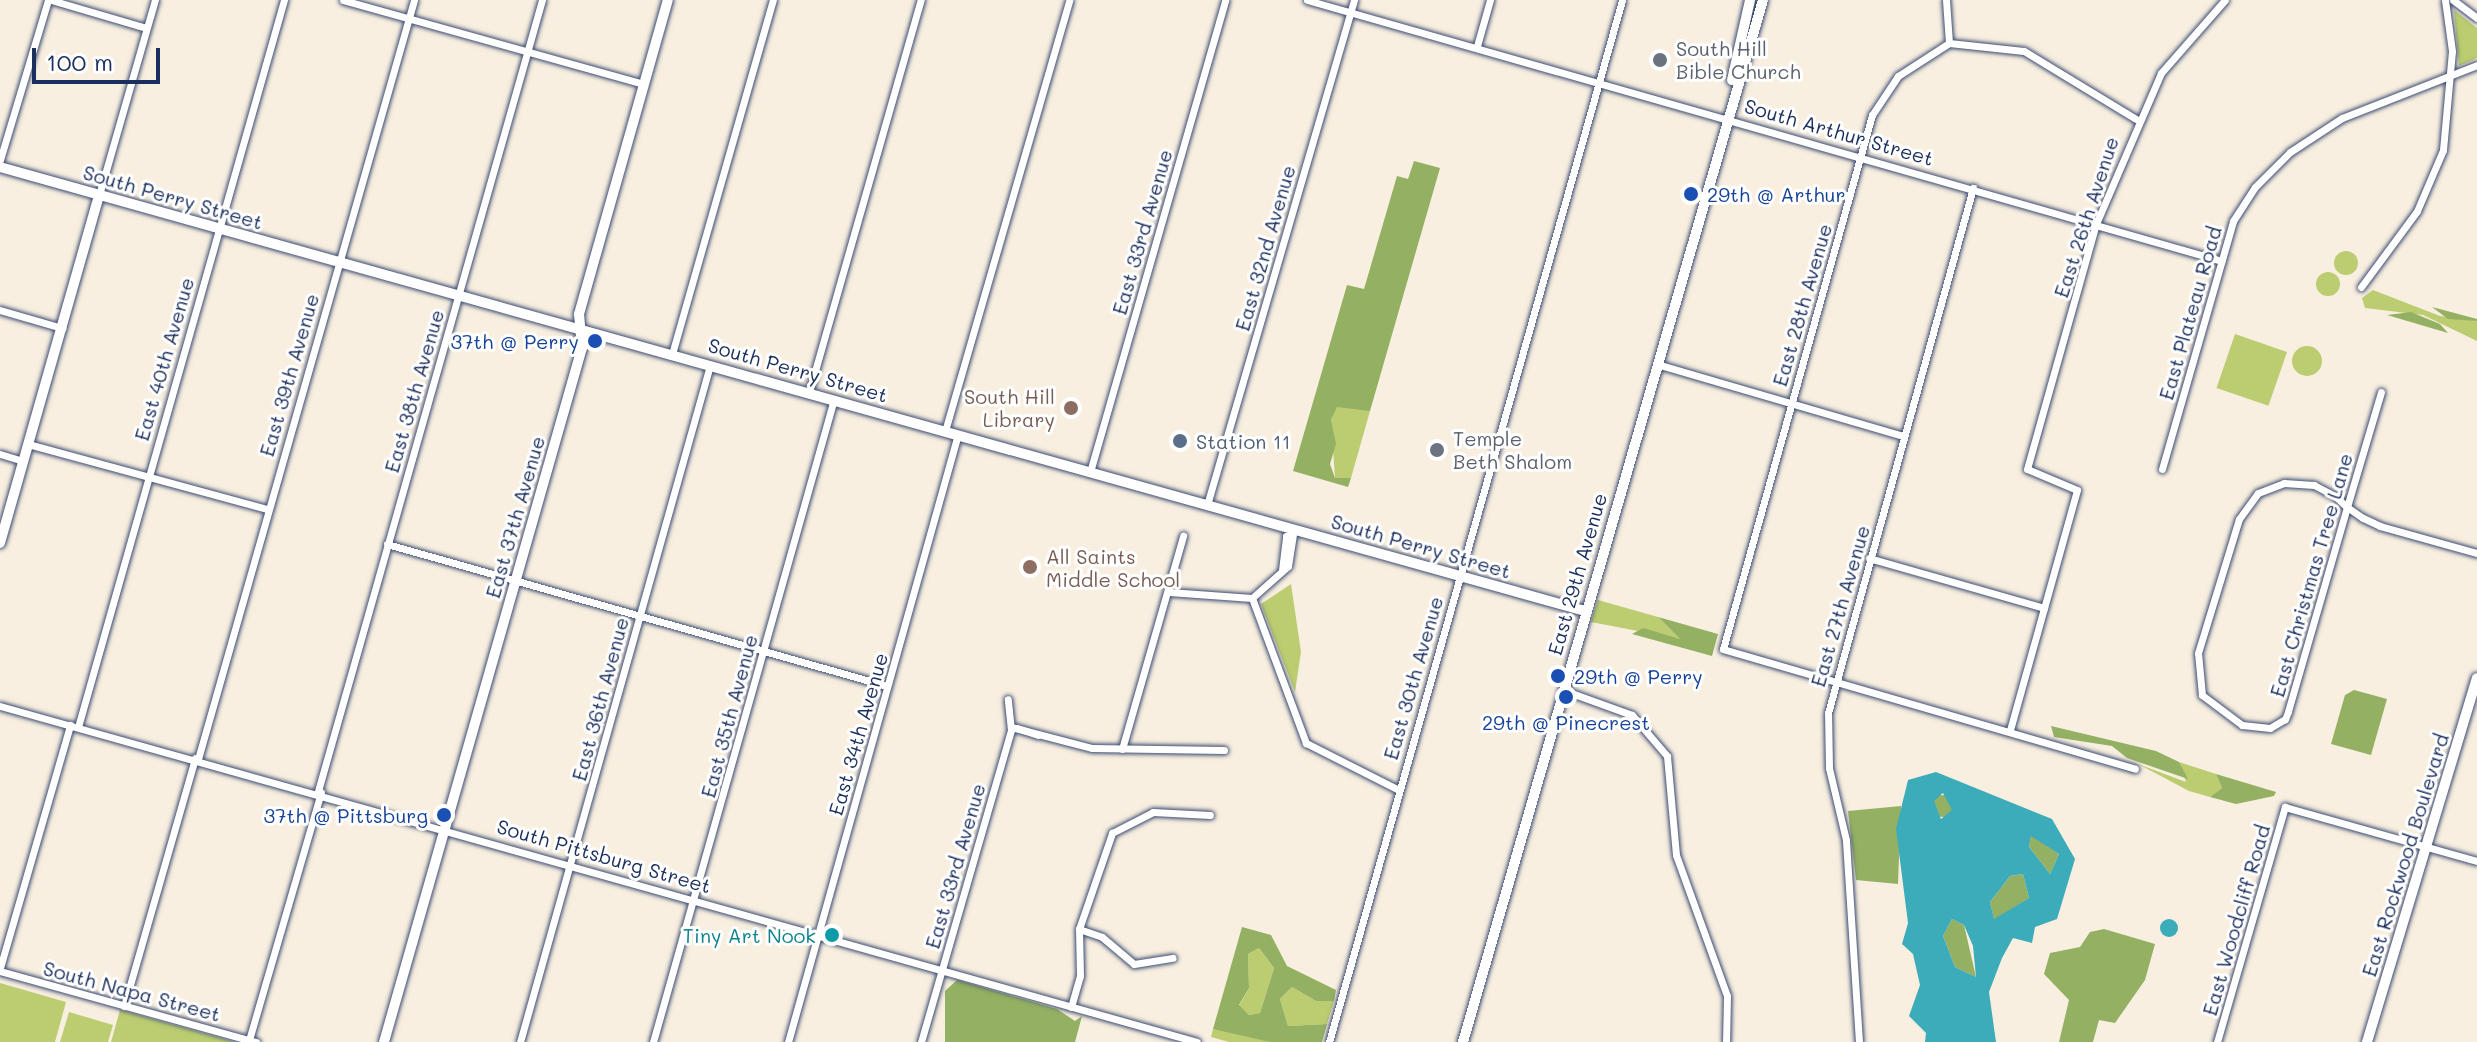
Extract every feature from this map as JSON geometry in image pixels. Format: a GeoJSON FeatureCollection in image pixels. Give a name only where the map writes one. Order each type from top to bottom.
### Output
{"type":"FeatureCollection","features":[{"type":"Feature","properties":{"kind":"street"},"geometry":{"type":"LineString","coordinates":[[0,160],[50,0],[146,28]]}},
{"type":"Feature","properties":{"kind":"street"},"geometry":{"type":"LineString","coordinates":[[0,543],[155,0]]}},
{"type":"Feature","properties":{"kind":"street","name":"East 40th Avenue"},"geometry":{"type":"LineString","coordinates":[[0,970],[148,476],[284,0]]}},
{"type":"Feature","properties":{"kind":"street"},"geometry":{"type":"LineString","coordinates":[[343,0],[643,84]]}},
{"type":"Feature","properties":{"kind":"street","name":"East 39th Avenue"},"geometry":{"type":"LineString","coordinates":[[124,1006],[414,0]]}},
{"type":"Feature","properties":{"kind":"street","name":"East 38th Avenue"},"geometry":{"type":"LineString","coordinates":[[253,1041],[387,544],[542,0]]}},
{"type":"Feature","properties":{"kind":"street","name":"East 37th Avenue"},"geometry":{"type":"LineString","coordinates":[[384,1042],[582,348],[580,329],[643,84],[668,0]]}},
{"type":"Feature","properties":{"kind":"street"},"geometry":{"type":"LineString","coordinates":[[672,354],[773,0]]}},
{"type":"Feature","properties":{"kind":"street"},"geometry":{"type":"LineString","coordinates":[[809,392],[921,0]]}},
{"type":"Feature","properties":{"kind":"street"},"geometry":{"type":"LineString","coordinates":[[945,431],[1069,0]]}},
{"type":"Feature","properties":{"kind":"street","name":"East 33rd Avenue"},"geometry":{"type":"LineString","coordinates":[[1090,472],[1225,0]]}},
{"type":"Feature","properties":{"kind":"street","name":"South Arthur Street"},"geometry":{"type":"LineString","coordinates":[[1307,0],[1726,115],[2222,261]]}},
{"type":"Feature","properties":{"kind":"street","name":"East 32nd Avenue"},"geometry":{"type":"LineString","coordinates":[[1207,505],[1354,0]]}},
{"type":"Feature","properties":{"kind":"street"},"geometry":{"type":"LineString","coordinates":[[1477,46],[1490,0]]}},
{"type":"Feature","properties":{"kind":"street","name":"East 30th Avenue"},"geometry":{"type":"LineString","coordinates":[[1329,1042],[1397,789],[1622,0]]}},
{"type":"Feature","properties":{"kind":"street","name":"East 29th Avenue"},"geometry":{"type":"LineString","coordinates":[[1726,115],[1750,0]]}},
{"type":"Feature","properties":{"kind":"street","name":"East 29th Avenue"},"geometry":{"type":"LineString","coordinates":[[1463,1042],[1726,115],[1763,0]]}},
{"type":"Feature","properties":{"kind":"street"},"geometry":{"type":"LineString","coordinates":[[1946,0],[1949,43],[2024,51],[2136,119]]}},
{"type":"Feature","properties":{"kind":"street","name":"East 26th Avenue"},"geometry":{"type":"LineString","coordinates":[[2044,608],[2076,486],[2027,469],[2096,224],[2136,119],[2176,50],[2225,0]]}},
{"type":"Feature","properties":{"kind":"street"},"geometry":{"type":"LineString","coordinates":[[2361,287],[2431,186],[2443,150],[2451,78],[2445,0]]}},
{"type":"Feature","properties":{"kind":"street"},"geometry":{"type":"LineString","coordinates":[[2453,0],[2477,18]]}},
{"type":"Feature","properties":{"kind":"street","name":"East 28th Avenue"},"geometry":{"type":"LineString","coordinates":[[1835,681],[1723,649],[1872,115],[1898,76],[1949,43]]}},
{"type":"Feature","properties":{"kind":"street","name":"East Plateau Road"},"geometry":{"type":"LineString","coordinates":[[2162,469],[2233,221],[2290,152],[2366,106],[2451,78],[2477,65]]}},
{"type":"Feature","properties":{"kind":"street","name":"South Perry Street"},"geometry":{"type":"LineString","coordinates":[[0,167],[958,434],[1293,532],[1585,611]]}},
{"type":"Feature","properties":{"kind":"street","name":"East 27th Avenue"},"geometry":{"type":"LineString","coordinates":[[1859,1042],[1846,840],[1829,768],[1835,681],[1973,188]]}},
{"type":"Feature","properties":{"kind":"street"},"geometry":{"type":"LineString","coordinates":[[0,310],[62,328]]}},
{"type":"Feature","properties":{"kind":"street"},"geometry":{"type":"LineString","coordinates":[[1656,363],[1904,436]]}},
{"type":"Feature","properties":{"kind":"street","name":"East 36th Avenue"},"geometry":{"type":"LineString","coordinates":[[520,1042],[710,365]]}},
{"type":"Feature","properties":{"kind":"street","name":"East Christmas Tree Lane"},"geometry":{"type":"LineString","coordinates":[[2347,507],[2299,483],[2271,487],[2245,505],[2198,653],[2202,695],[2242,725],[2270,728],[2285,719],[2381,392]]}},
{"type":"Feature","properties":{"kind":"street","name":"East 35th Avenue"},"geometry":{"type":"LineString","coordinates":[[653,1042],[834,399]]}},
{"type":"Feature","properties":{"kind":"street","name":"East 34th Avenue"},"geometry":{"type":"LineString","coordinates":[[788,1042],[958,434]]}},
{"type":"Feature","properties":{"kind":"street"},"geometry":{"type":"LineString","coordinates":[[28,444],[268,509]]}},
{"type":"Feature","properties":{"kind":"street"},"geometry":{"type":"LineString","coordinates":[[0,454],[23,461]]}},
{"type":"Feature","properties":{"kind":"street"},"geometry":{"type":"LineString","coordinates":[[2347,507],[2380,526],[2477,553]]}},
{"type":"Feature","properties":{"kind":"street"},"geometry":{"type":"LineString","coordinates":[[1169,592],[1252,598],[1282,570],[1286,536],[1293,532]]}},
{"type":"Feature","properties":{"kind":"street"},"geometry":{"type":"LineString","coordinates":[[1122,749],[1183,536]]}},
{"type":"Feature","properties":{"kind":"street"},"geometry":{"type":"LineString","coordinates":[[387,544],[887,686]]}},
{"type":"Feature","properties":{"kind":"street"},"geometry":{"type":"LineString","coordinates":[[1869,558],[2044,608],[2010,730]]}},
{"type":"Feature","properties":{"kind":"street"},"geometry":{"type":"LineString","coordinates":[[1252,598],[1306,743],[1397,789]]}},
{"type":"Feature","properties":{"kind":"street","name":"East Rockwood Boulevard"},"geometry":{"type":"LineString","coordinates":[[2367,1042],[2477,678]]}},
{"type":"Feature","properties":{"kind":"street"},"geometry":{"type":"LineString","coordinates":[[1835,681],[2135,769]]}},
{"type":"Feature","properties":{"kind":"street"},"geometry":{"type":"LineString","coordinates":[[1563,690],[1632,715],[1667,756],[1676,855],[1727,996],[1726,1042]]}},
{"type":"Feature","properties":{"kind":"street","name":"East 33rd Avenue"},"geometry":{"type":"LineString","coordinates":[[921,1042],[1014,728],[1008,699]]}},
{"type":"Feature","properties":{"kind":"street","name":"South Pittsburg Street"},"geometry":{"type":"LineString","coordinates":[[0,706],[444,826],[817,937],[1197,1042]]}},
{"type":"Feature","properties":{"kind":"street"},"geometry":{"type":"LineString","coordinates":[[1014,728],[1122,749],[1224,750]]}},
{"type":"Feature","properties":{"kind":"street","name":"East Woodcliff Road"},"geometry":{"type":"LineString","coordinates":[[2217,1042],[2285,807],[2428,847]]}},
{"type":"Feature","properties":{"kind":"street"},"geometry":{"type":"LineString","coordinates":[[1071,1007],[1080,976],[1079,929],[1112,833],[1153,812],[1210,815]]}},
{"type":"Feature","properties":{"kind":"street"},"geometry":{"type":"LineString","coordinates":[[2428,847],[2477,861]]}},
{"type":"Feature","properties":{"kind":"street"},"geometry":{"type":"LineString","coordinates":[[1079,929],[1102,937],[1134,964],[1173,958]]}},
{"type":"Feature","properties":{"kind":"street","name":"South Napa Street"},"geometry":{"type":"LineString","coordinates":[[0,970],[253,1041]]}},
{"type":"Feature","properties":{"kind":"green space"},"geometry":{"type":"Polygon","coordinates":[[[2454,10],[2477,28],[2477,58],[2459,66],[2454,10]]]}},
{"type":"Feature","properties":{"kind":"green space"},"geometry":{"type":"Polygon","coordinates":[[[1414,161],[1440,168],[1370,411],[1337,407],[1331,420],[1336,444],[1330,464],[1335,478],[1351,478],[1348,487],[1293,471],[1347,285],[1364,289],[1397,176],[1408,179],[1414,161]]]}},
{"type":"Feature","properties":{"kind":"green space"},"geometry":{"type":"Polygon","coordinates":[[[2346,251],[2354,255],[2358,263],[2354,271],[2346,275],[2338,271],[2334,263],[2338,255],[2346,251]]]}},
{"type":"Feature","properties":{"kind":"green space"},"geometry":{"type":"Polygon","coordinates":[[[2328,272],[2336,276],[2340,284],[2336,292],[2328,296],[2320,292],[2316,284],[2320,276],[2328,272]]]}},
{"type":"Feature","properties":{"kind":"green space"},"geometry":{"type":"Polygon","coordinates":[[[2373,290],[2440,316],[2477,321],[2477,341],[2423,315],[2365,308],[2362,298],[2373,290]]]}},
{"type":"Feature","properties":{"kind":"green space"},"geometry":{"type":"Polygon","coordinates":[[[2432,307],[2477,319],[2477,321],[2448,319],[2432,307]]]}},
{"type":"Feature","properties":{"kind":"green space"},"geometry":{"type":"Polygon","coordinates":[[[2411,312],[2440,324],[2448,333],[2387,315],[2411,312]]]}},
{"type":"Feature","properties":{"kind":"green space"},"geometry":{"type":"Polygon","coordinates":[[[2235,334],[2287,352],[2268,406],[2216,388],[2235,334]]]}},
{"type":"Feature","properties":{"kind":"green space"},"geometry":{"type":"Polygon","coordinates":[[[2307,346],[2318,350],[2322,361],[2318,372],[2307,376],[2296,372],[2292,361],[2296,350],[2307,346]]]}},
{"type":"Feature","properties":{"kind":"green space"},"geometry":{"type":"Polygon","coordinates":[[[1352,404],[1370,411],[1351,478],[1335,478],[1331,420],[1336,407],[1352,404]]]}},
{"type":"Feature","properties":{"kind":"green space"},"geometry":{"type":"Polygon","coordinates":[[[1291,584],[1301,652],[1295,692],[1261,604],[1291,584]]]}},
{"type":"Feature","properties":{"kind":"green space"},"geometry":{"type":"Polygon","coordinates":[[[1598,600],[1658,617],[1680,639],[1591,622],[1598,600]]]}},
{"type":"Feature","properties":{"kind":"green space"},"geometry":{"type":"Polygon","coordinates":[[[1658,617],[1718,634],[1712,656],[1632,634],[1643,628],[1680,639],[1658,617]]]}},
{"type":"Feature","properties":{"kind":"green space"},"geometry":{"type":"Polygon","coordinates":[[[2354,690],[2387,699],[2371,755],[2331,744],[2345,695],[2354,690]]]}},
{"type":"Feature","properties":{"kind":"green space"},"geometry":{"type":"Polygon","coordinates":[[[2051,726],[2156,751],[2179,762],[2188,779],[2127,758],[2112,746],[2054,737],[2051,726]]]}},
{"type":"Feature","properties":{"kind":"green space"},"geometry":{"type":"Polygon","coordinates":[[[2179,762],[2216,774],[2222,788],[2210,797],[2189,791],[2138,764],[2186,782],[2179,762]]]}},
{"type":"Feature","properties":{"kind":"green space"},"geometry":{"type":"Polygon","coordinates":[[[2216,774],[2276,792],[2274,796],[2236,804],[2210,797],[2222,788],[2216,774]]]}},
{"type":"Feature","properties":{"kind":"green space"},"geometry":{"type":"Polygon","coordinates":[[[1943,795],[1954,806],[1943,817],[1932,806],[1943,795]]]}},
{"type":"Feature","properties":{"kind":"green space"},"geometry":{"type":"Polygon","coordinates":[[[1901,806],[1898,884],[1856,880],[1848,811],[1901,806]]]}},
{"type":"Feature","properties":{"kind":"green space"},"geometry":{"type":"Polygon","coordinates":[[[2031,835],[2059,854],[2050,874],[2029,847],[2031,835]]]}},
{"type":"Feature","properties":{"kind":"green space"},"geometry":{"type":"Polygon","coordinates":[[[2023,874],[2029,898],[1994,920],[1990,902],[2010,876],[2023,874]]]}},
{"type":"Feature","properties":{"kind":"green space"},"geometry":{"type":"Polygon","coordinates":[[[1952,919],[1964,925],[1976,977],[1955,967],[1943,936],[1952,919]]]}},
{"type":"Feature","properties":{"kind":"green space"},"geometry":{"type":"Polygon","coordinates":[[[1242,927],[1271,935],[1287,966],[1336,990],[1334,1001],[1316,1001],[1292,987],[1280,999],[1288,1026],[1327,1024],[1322,1042],[1270,1042],[1213,1029],[1242,927]],[[1259,948],[1248,954],[1249,988],[1239,1005],[1249,1015],[1260,1013],[1274,968],[1259,948]]]}},
{"type":"Feature","properties":{"kind":"green space"},"geometry":{"type":"Polygon","coordinates":[[[2104,929],[2155,944],[2145,980],[2115,1023],[2099,1020],[2093,1042],[2059,1042],[2069,1000],[2044,974],[2050,953],[2080,947],[2090,932],[2104,929]]]}},
{"type":"Feature","properties":{"kind":"green space"},"geometry":{"type":"Polygon","coordinates":[[[1259,948],[1274,968],[1260,1013],[1249,1015],[1239,1006],[1249,988],[1248,954],[1259,948]]]}},
{"type":"Feature","properties":{"kind":"green space"},"geometry":{"type":"Polygon","coordinates":[[[957,980],[1057,1009],[1075,1021],[1082,1016],[1075,1042],[945,1042],[945,991],[957,980]]]}},
{"type":"Feature","properties":{"kind":"green space"},"geometry":{"type":"Polygon","coordinates":[[[0,983],[66,1002],[55,1042],[0,1042],[0,983]]]}},
{"type":"Feature","properties":{"kind":"green space"},"geometry":{"type":"Polygon","coordinates":[[[1292,987],[1316,1001],[1334,1001],[1327,1024],[1288,1026],[1280,999],[1292,987]]]}},
{"type":"Feature","properties":{"kind":"green space"},"geometry":{"type":"Polygon","coordinates":[[[120,1010],[235,1042],[111,1042],[120,1010]]]}},
{"type":"Feature","properties":{"kind":"green space"},"geometry":{"type":"Polygon","coordinates":[[[69,1012],[113,1025],[108,1042],[60,1042],[69,1012]]]}},
{"type":"Feature","properties":{"kind":"green space"},"geometry":{"type":"Polygon","coordinates":[[[1213,1029],[1248,1033],[1270,1042],[1229,1042],[1211,1037],[1213,1029]]]}},
{"type":"Feature","properties":{"kind":"water"},"geometry":{"type":"Polygon","coordinates":[[[1936,772],[2052,819],[2075,859],[2057,919],[2035,927],[2032,943],[2013,938],[2002,958],[1989,992],[1996,1042],[1925,1042],[1926,1033],[1909,1016],[1920,985],[1913,954],[1902,944],[1908,923],[1896,829],[1908,780],[1936,772]],[[1943,793],[1934,801],[1941,819],[1952,810],[1943,793]],[[2031,836],[2029,847],[2050,874],[2059,854],[2031,836]],[[2023,874],[2010,876],[1990,902],[1994,919],[2029,898],[2023,874]],[[1952,919],[1943,936],[1955,967],[1976,977],[1973,946],[1964,925],[1952,919]]]}},
{"type":"Feature","properties":{"kind":"water"},"geometry":{"type":"Polygon","coordinates":[[[2169,919],[2178,928],[2169,937],[2160,928],[2169,919]]]}},
{"type":"Feature","properties":{"kind":"place","name":"South Hill Bible Church"},"geometry":{"type":"Point","coordinates":[1660,60]}},
{"type":"Feature","properties":{"kind":"place","name":"29th @ Arthur"},"geometry":{"type":"Point","coordinates":[1691,194]}},
{"type":"Feature","properties":{"kind":"place","name":"37th @ Perry"},"geometry":{"type":"Point","coordinates":[595,341]}},
{"type":"Feature","properties":{"kind":"place","name":"South Hill Library"},"geometry":{"type":"Point","coordinates":[1071,408]}},
{"type":"Feature","properties":{"kind":"place","name":"Station 11"},"geometry":{"type":"Point","coordinates":[1180,441]}},
{"type":"Feature","properties":{"kind":"place","name":"Temple Beth Shalom"},"geometry":{"type":"Point","coordinates":[1437,450]}},
{"type":"Feature","properties":{"kind":"place","name":"All Saints Middle School"},"geometry":{"type":"Point","coordinates":[1030,567]}},
{"type":"Feature","properties":{"kind":"place","name":"29th @ Perry"},"geometry":{"type":"Point","coordinates":[1558,676]}},
{"type":"Feature","properties":{"kind":"place","name":"29th @ Pinecrest"},"geometry":{"type":"Point","coordinates":[1566,697]}},
{"type":"Feature","properties":{"kind":"place","name":"37th @ Pittsburg"},"geometry":{"type":"Point","coordinates":[444,815]}},
{"type":"Feature","properties":{"kind":"place","name":"Tiny Art Nook"},"geometry":{"type":"Point","coordinates":[832,935]}}]}
